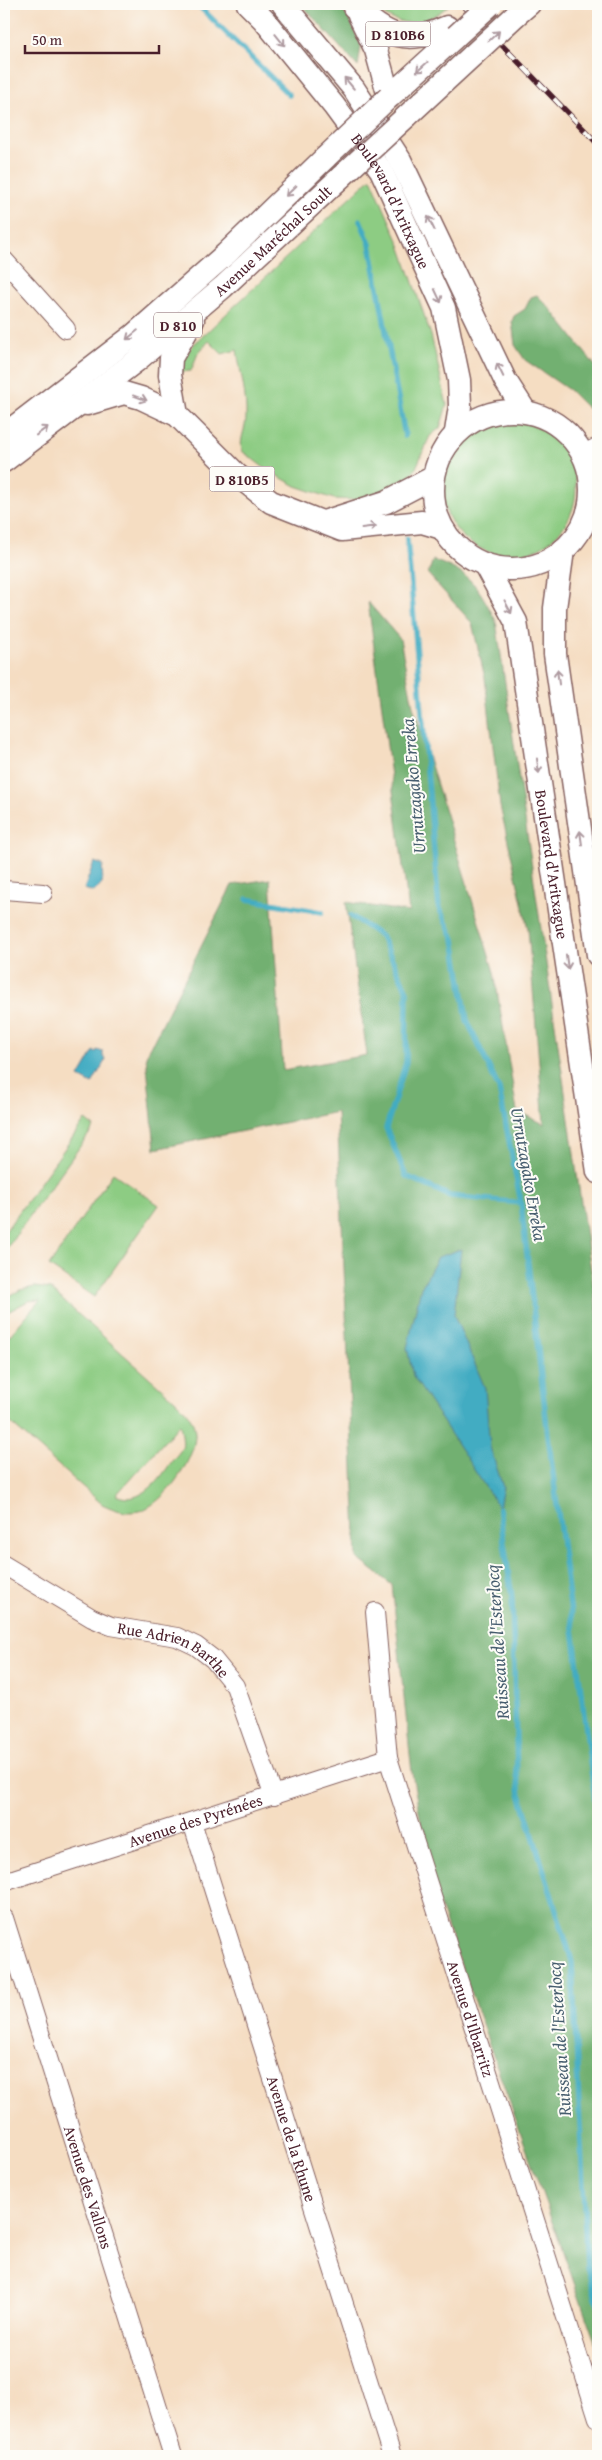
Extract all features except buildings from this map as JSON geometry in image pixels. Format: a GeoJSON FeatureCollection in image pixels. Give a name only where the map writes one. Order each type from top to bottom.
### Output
{"type":"FeatureCollection","features":[{"type":"Feature","properties":{"kind":"main road","name":"Boulevard d'Aritxague"},"geometry":{"type":"LineString","coordinates":[[248,4],[264,20],[334,106],[381,170],[444,308],[459,380],[460,406],[456,432]]}},
{"type":"Feature","properties":{"kind":"main road","name":"Boulevard d'Aritxague"},"geometry":{"type":"LineString","coordinates":[[283,4],[354,89],[400,160],[505,380],[525,411]]}},
{"type":"Feature","properties":{"kind":"main road","name":"D 810B6"},"geometry":{"type":"LineString","coordinates":[[353,5],[381,29],[409,38],[452,32],[480,4]]}},
{"type":"Feature","properties":{"kind":"main road","name":"D 810"},"geometry":{"type":"LineString","coordinates":[[4,435],[134,335],[226,254],[389,97],[452,32],[491,4]]}},
{"type":"Feature","properties":{"kind":"main road","name":"D 810B6"},"geometry":{"type":"LineString","coordinates":[[353,5],[376,50],[389,97]]}},
{"type":"Feature","properties":{"kind":"main road","name":"Avenue Maréchal Soult"},"geometry":{"type":"LineString","coordinates":[[4,461],[136,361],[202,305],[522,10]]}},
{"type":"Feature","properties":{"kind":"main road"},"geometry":{"type":"LineString","coordinates":[[176,415],[170,376],[170,358],[202,305]]}},
{"type":"Feature","properties":{"kind":"main road","name":"D 810B5"},"geometry":{"type":"LineString","coordinates":[[76,407],[124,393],[141,398],[176,415],[237,475],[271,502],[342,530],[422,522],[442,528]]}},
{"type":"Feature","properties":{"kind":"main road"},"geometry":{"type":"LineString","coordinates":[[507,410],[525,411],[543,416],[591,450],[591,487],[588,514],[579,532],[563,550],[550,560],[529,567],[506,569],[485,565],[468,556],[453,544],[442,528],[433,504],[432,478],[437,462],[456,432],[471,421],[488,414],[507,410]]}},
{"type":"Feature","properties":{"kind":"main road"},"geometry":{"type":"LineString","coordinates":[[322,523],[359,512],[432,478]]}},
{"type":"Feature","properties":{"kind":"main road","name":"Boulevard d'Aritxague"},"geometry":{"type":"LineString","coordinates":[[563,550],[555,608],[555,654],[598,955]]}},
{"type":"Feature","properties":{"kind":"main road","name":"Boulevard d'Aritxague"},"geometry":{"type":"LineString","coordinates":[[485,565],[516,622],[598,1172]]}},
{"type":"Feature","properties":{"kind":"street"},"geometry":{"type":"LineString","coordinates":[[4,260],[66,329]]}},
{"type":"Feature","properties":{"kind":"street"},"geometry":{"type":"LineString","coordinates":[[4,890],[43,893]]}},
{"type":"Feature","properties":{"kind":"street","name":"Rue Adrien Barthe"},"geometry":{"type":"LineString","coordinates":[[4,1566],[92,1618],[111,1626],[177,1637],[196,1646],[213,1659],[235,1686],[274,1796]]}},
{"type":"Feature","properties":{"kind":"street","name":"Avenue d'Ilbarritz"},"geometry":{"type":"LineString","coordinates":[[375,1612],[388,1758],[598,2418]]}},
{"type":"Feature","properties":{"kind":"street","name":"Avenue des Pyrénées"},"geometry":{"type":"LineString","coordinates":[[4,1882],[388,1758]]}},
{"type":"Feature","properties":{"kind":"street","name":"Avenue de la Rhune"},"geometry":{"type":"LineString","coordinates":[[192,1822],[392,2456]]}},
{"type":"Feature","properties":{"kind":"street","name":"Avenue des Vallons"},"geometry":{"type":"LineString","coordinates":[[4,1918],[173,2456]]}},
{"type":"Feature","properties":{"kind":"green space"},"geometry":{"type":"Polygon","coordinates":[[[301,4],[337,4],[350,20],[361,46],[358,67],[301,4]]]}},
{"type":"Feature","properties":{"kind":"green space"},"geometry":{"type":"Polygon","coordinates":[[[372,4],[449,5],[430,18],[420,21],[401,22],[381,12],[372,4]]]}},
{"type":"Feature","properties":{"kind":"green space"},"geometry":{"type":"Polygon","coordinates":[[[371,178],[400,245],[431,335],[447,405],[440,428],[430,436],[415,470],[408,478],[393,487],[356,500],[334,499],[296,486],[267,470],[242,451],[241,442],[246,422],[246,409],[237,350],[222,354],[209,341],[198,353],[191,371],[181,372],[183,360],[192,346],[371,178]]]}},
{"type":"Feature","properties":{"kind":"green space"},"geometry":{"type":"Polygon","coordinates":[[[537,295],[550,308],[597,368],[598,415],[585,406],[569,390],[525,360],[515,345],[512,321],[514,316],[525,309],[531,297],[537,295]]]}},
{"type":"Feature","properties":{"kind":"green space"},"geometry":{"type":"Polygon","coordinates":[[[509,421],[535,426],[557,440],[571,462],[576,488],[571,514],[557,536],[535,550],[509,555],[483,550],[461,536],[447,514],[442,488],[447,462],[461,440],[483,426],[509,421]]]}},
{"type":"Feature","properties":{"kind":"green space"},"geometry":{"type":"Polygon","coordinates":[[[433,560],[466,576],[484,598],[496,621],[598,1318],[598,2350],[432,1884],[412,1773],[392,1585],[357,1558],[337,1112],[155,1149],[146,1056],[232,885],[270,879],[283,1070],[367,1055],[346,902],[409,912],[368,602],[400,639],[413,706],[494,972],[517,1111],[544,1124],[528,929],[500,806],[485,678],[472,623],[428,574],[433,560]]]}},
{"type":"Feature","properties":{"kind":"green space"},"geometry":{"type":"Polygon","coordinates":[[[85,1120],[94,1127],[4,1252],[4,1233],[85,1120]]]}},
{"type":"Feature","properties":{"kind":"green space"},"geometry":{"type":"Polygon","coordinates":[[[113,1173],[159,1205],[94,1297],[49,1266],[113,1173]]]}},
{"type":"Feature","properties":{"kind":"green space"},"geometry":{"type":"Polygon","coordinates":[[[35,1287],[50,1289],[178,1403],[190,1416],[195,1433],[191,1454],[177,1479],[159,1500],[149,1507],[139,1511],[125,1512],[102,1504],[4,1417],[4,1342],[40,1300],[28,1301],[4,1314],[4,1299],[20,1290],[35,1287]],[[180,1424],[116,1495],[125,1498],[133,1497],[149,1489],[156,1482],[182,1448],[183,1439],[180,1424]]]}},
{"type":"Feature","properties":{"kind":"water"},"geometry":{"type":"Polygon","coordinates":[[[94,862],[103,865],[103,878],[101,886],[94,892],[84,889],[94,862]]]}},
{"type":"Feature","properties":{"kind":"water"},"geometry":{"type":"Polygon","coordinates":[[[97,1050],[103,1052],[103,1057],[106,1059],[92,1084],[79,1077],[94,1051],[96,1052],[97,1050]]]}},
{"type":"Feature","properties":{"kind":"water"},"geometry":{"type":"Polygon","coordinates":[[[461,1249],[454,1315],[485,1388],[490,1447],[503,1487],[499,1508],[413,1376],[407,1348],[421,1288],[438,1257],[461,1249]]]}},
{"type":"Feature","properties":{"kind":"waterway"},"geometry":{"type":"LineString","coordinates":[[197,4],[289,95]]}},
{"type":"Feature","properties":{"kind":"waterway"},"geometry":{"type":"LineString","coordinates":[[360,220],[370,244],[405,436]]}},
{"type":"Feature","properties":{"kind":"waterway","name":"Urrutzagako Erreka"},"geometry":{"type":"LineString","coordinates":[[407,539],[439,908],[454,939],[467,1020],[499,1089],[521,1203],[548,1435],[598,1823]]}},
{"type":"Feature","properties":{"kind":"waterway"},"geometry":{"type":"LineString","coordinates":[[247,899],[322,912]]}},
{"type":"Feature","properties":{"kind":"waterway"},"geometry":{"type":"LineString","coordinates":[[351,916],[381,936],[407,991],[406,1062],[386,1128],[406,1176],[450,1196],[521,1203]]}},
{"type":"Feature","properties":{"kind":"waterway","name":"Ruisseau de l'Esterlocq"},"geometry":{"type":"LineString","coordinates":[[499,1508],[512,1597],[517,1774],[520,1794],[572,1961],[587,2267],[598,2304]]}},
{"type":"Feature","properties":{"kind":"railway"},"geometry":{"type":"LineString","coordinates":[[462,4],[598,144]]}}]}
